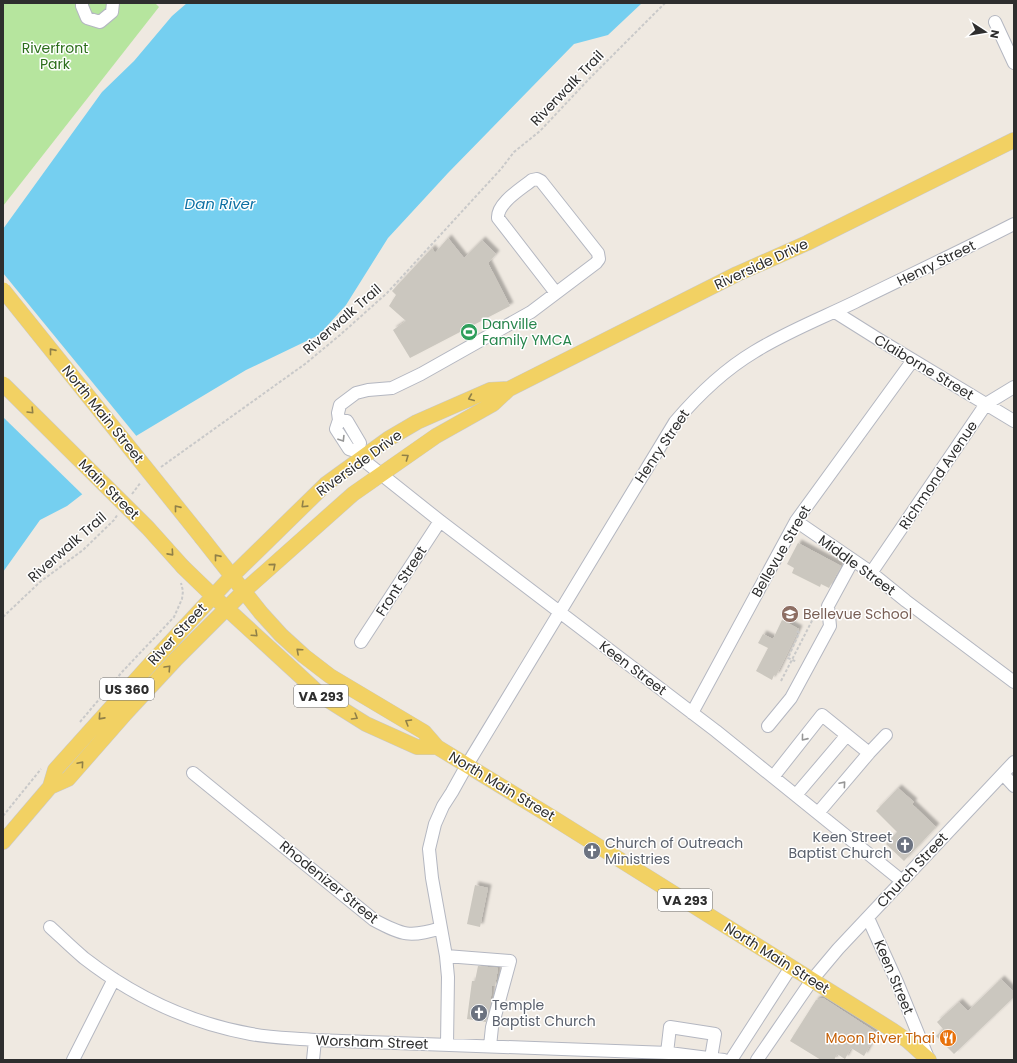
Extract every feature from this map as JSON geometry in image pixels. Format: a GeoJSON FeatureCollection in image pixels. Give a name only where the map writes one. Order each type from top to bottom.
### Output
{"type":"FeatureCollection","features":[{"type":"Feature","properties":{"kind":"main road","name":"Riverside Drive"},"geometry":{"type":"LineString","coordinates":[[244,591],[353,494],[436,436],[492,404],[509,389],[730,278],[807,243],[1014,140]]}},
{"type":"Feature","properties":{"kind":"main road","name":"North Main Street"},"geometry":{"type":"LineString","coordinates":[[3,290],[244,591],[282,635],[304,656],[330,676],[424,732],[437,747],[892,1030],[908,1041],[929,1059]]}},
{"type":"Feature","properties":{"kind":"main road","name":"Main Street"},"geometry":{"type":"LineString","coordinates":[[3,384],[148,528],[181,573],[213,596]]}},
{"type":"Feature","properties":{"kind":"main road","name":"Riverside Drive"},"geometry":{"type":"LineString","coordinates":[[232,576],[326,484],[360,455],[417,422],[438,412],[490,390],[509,389]]}},
{"type":"Feature","properties":{"kind":"main road","name":"River Street"},"geometry":{"type":"LineString","coordinates":[[3,842],[50,787],[55,770],[146,667],[232,576]]}},
{"type":"Feature","properties":{"kind":"main road","name":"River Street"},"geometry":{"type":"LineString","coordinates":[[50,787],[68,779],[125,714],[244,591]]}},
{"type":"Feature","properties":{"kind":"main road","name":"North Main Street"},"geometry":{"type":"LineString","coordinates":[[213,596],[323,698],[366,724],[417,747],[437,747]]}},
{"type":"Feature","properties":{"kind":"street"},"geometry":{"type":"LineString","coordinates":[[82,3],[87,18],[100,22],[112,12],[113,3]]}},
{"type":"Feature","properties":{"kind":"street"},"geometry":{"type":"LineString","coordinates":[[995,22],[1014,63]]}},
{"type":"Feature","properties":{"kind":"street"},"geometry":{"type":"LineString","coordinates":[[537,179],[541,181],[598,253],[599,259],[596,264],[556,293],[498,218],[497,213],[502,204],[532,180],[537,179]]}},
{"type":"Feature","properties":{"kind":"street","name":"Henry Street"},"geometry":{"type":"LineString","coordinates":[[441,928],[432,878],[429,849],[434,824],[467,765],[559,611],[665,438],[690,404],[731,367],[754,352],[783,336],[1014,224]]}},
{"type":"Feature","properties":{"kind":"street","name":"Keen Street"},"geometry":{"type":"LineString","coordinates":[[556,293],[531,312],[421,374],[392,388],[368,390],[356,393],[340,405],[338,413],[339,420],[336,429],[349,449],[360,455],[440,521],[692,713],[902,881]]}},
{"type":"Feature","properties":{"kind":"street","name":"Claiborne Street"},"geometry":{"type":"LineString","coordinates":[[835,312],[1014,421]]}},
{"type":"Feature","properties":{"kind":"street","name":"Bellevue Street"},"geometry":{"type":"LineString","coordinates":[[692,713],[796,521],[913,360]]}},
{"type":"Feature","properties":{"kind":"street","name":"Richmond Avenue"},"geometry":{"type":"LineString","coordinates":[[871,573],[986,404],[1014,387]]}},
{"type":"Feature","properties":{"kind":"street","name":"Front Street"},"geometry":{"type":"LineString","coordinates":[[362,642],[440,521]]}},
{"type":"Feature","properties":{"kind":"street","name":"Middle Street"},"geometry":{"type":"LineString","coordinates":[[796,521],[871,573],[1014,682]]}},
{"type":"Feature","properties":{"kind":"street"},"geometry":{"type":"LineString","coordinates":[[768,726],[791,698],[830,626],[828,606],[853,560]]}},
{"type":"Feature","properties":{"kind":"street"},"geometry":{"type":"LineString","coordinates":[[773,777],[822,715],[870,754]]}},
{"type":"Feature","properties":{"kind":"street"},"geometry":{"type":"LineString","coordinates":[[796,795],[847,735]]}},
{"type":"Feature","properties":{"kind":"street"},"geometry":{"type":"LineString","coordinates":[[818,813],[886,735]]}},
{"type":"Feature","properties":{"kind":"street","name":"Church Street"},"geometry":{"type":"LineString","coordinates":[[757,1060],[812,980],[838,949],[1014,762]]}},
{"type":"Feature","properties":{"kind":"street","name":"Rhodenizer Street"},"geometry":{"type":"LineString","coordinates":[[193,773],[279,842],[359,910],[374,920],[404,933],[417,934],[441,928]]}},
{"type":"Feature","properties":{"kind":"street"},"geometry":{"type":"LineString","coordinates":[[1003,774],[1014,786]]}},
{"type":"Feature","properties":{"kind":"street","name":"Keen Street"},"geometry":{"type":"LineString","coordinates":[[868,918],[897,982],[929,1059]]}},
{"type":"Feature","properties":{"kind":"street","name":"Worsham Street"},"geometry":{"type":"LineString","coordinates":[[50,927],[82,957],[114,979],[162,1006],[188,1017],[251,1034],[278,1038],[315,1040],[490,1046],[564,1054],[667,1053],[724,1060]]}},
{"type":"Feature","properties":{"kind":"street"},"geometry":{"type":"LineString","coordinates":[[441,928],[448,977],[447,1044]]}},
{"type":"Feature","properties":{"kind":"street"},"geometry":{"type":"LineString","coordinates":[[446,956],[510,961],[492,1027],[490,1046]]}},
{"type":"Feature","properties":{"kind":"street"},"geometry":{"type":"LineString","coordinates":[[731,1060],[791,967]]}},
{"type":"Feature","properties":{"kind":"street"},"geometry":{"type":"LineString","coordinates":[[73,1060],[114,979]]}},
{"type":"Feature","properties":{"kind":"street"},"geometry":{"type":"LineString","coordinates":[[667,1053],[670,1027],[715,1034],[711,1058]]}},
{"type":"Feature","properties":{"kind":"street"},"geometry":{"type":"LineString","coordinates":[[313,1060],[315,1040]]}},
{"type":"Feature","properties":{"kind":"path","name":"Riverwalk Trail"},"geometry":{"type":"LineString","coordinates":[[159,468],[305,364],[383,297],[501,170],[514,152],[540,131],[589,79],[665,3]]}},
{"type":"Feature","properties":{"kind":"path"},"geometry":{"type":"LineString","coordinates":[[128,498],[145,479]]}},
{"type":"Feature","properties":{"kind":"path","name":"Riverwalk Trail"},"geometry":{"type":"LineString","coordinates":[[3,617],[40,582],[84,550],[114,520],[120,511]]}},
{"type":"Feature","properties":{"kind":"path"},"geometry":{"type":"LineString","coordinates":[[78,724],[114,681],[174,616],[182,599],[183,591],[181,573]]}},
{"type":"Feature","properties":{"kind":"path"},"geometry":{"type":"LineString","coordinates":[[781,681],[793,660],[821,602],[828,606]]}},
{"type":"Feature","properties":{"kind":"path"},"geometry":{"type":"LineString","coordinates":[[793,660],[788,658],[800,633],[797,632]]}},
{"type":"Feature","properties":{"kind":"path"},"geometry":{"type":"LineString","coordinates":[[3,816],[45,765]]}},
{"type":"Feature","properties":{"kind":"green space","name":"Riverfront Park"},"geometry":{"type":"Polygon","coordinates":[[[3,3],[155,3],[159,7],[3,206],[3,3]]]}},
{"type":"Feature","properties":{"kind":"water","name":"Dan River"},"geometry":{"type":"Polygon","coordinates":[[[187,3],[642,3],[608,35],[574,44],[448,173],[388,238],[346,305],[319,335],[246,370],[136,436],[111,472],[67,506],[40,520],[3,572],[3,229],[102,92],[134,61],[172,16],[187,3]]]}},
{"type":"Feature","properties":{"kind":"pier"},"geometry":{"type":"Polygon","coordinates":[[[3,273],[138,438],[112,473],[84,496],[3,417],[3,273]]]}},
{"type":"Feature","properties":{"kind":"building"},"geometry":{"type":"Polygon","coordinates":[[[448,238],[464,258],[482,240],[496,254],[488,263],[510,306],[410,358],[393,330],[406,321],[389,306],[396,295],[392,291],[432,248],[435,253],[448,238]]]}},
{"type":"Feature","properties":{"kind":"building"},"geometry":{"type":"Polygon","coordinates":[[[798,543],[841,566],[829,588],[821,584],[820,587],[792,573],[794,568],[787,564],[798,543]]]}},
{"type":"Feature","properties":{"kind":"building"},"geometry":{"type":"Polygon","coordinates":[[[782,620],[799,629],[776,676],[774,675],[772,680],[756,671],[768,648],[758,643],[763,634],[773,639],[782,620]]]}},
{"type":"Feature","properties":{"kind":"building"},"geometry":{"type":"Polygon","coordinates":[[[898,788],[914,802],[912,804],[936,827],[904,861],[886,844],[897,832],[876,811],[898,788]]]}},
{"type":"Feature","properties":{"kind":"building"},"geometry":{"type":"Polygon","coordinates":[[[475,885],[488,888],[480,927],[467,924],[475,885]]]}},
{"type":"Feature","properties":{"kind":"building"},"geometry":{"type":"Polygon","coordinates":[[[478,966],[498,968],[495,986],[492,986],[490,1007],[486,1022],[467,1019],[472,981],[475,981],[478,966]]]}},
{"type":"Feature","properties":{"kind":"building"},"geometry":{"type":"Polygon","coordinates":[[[1001,979],[1014,992],[1014,997],[954,1054],[936,1036],[943,1029],[937,1022],[959,1002],[968,1011],[1001,979]]]}},
{"type":"Feature","properties":{"kind":"building"},"geometry":{"type":"Polygon","coordinates":[[[823,998],[877,1033],[864,1056],[851,1048],[845,1059],[837,1054],[834,1060],[821,1060],[790,1041],[816,1000],[823,998]]]}},
{"type":"Feature","properties":{"kind":"place","name":"Danville Family YMCA"},"geometry":{"type":"Point","coordinates":[469,332]}},
{"type":"Feature","properties":{"kind":"place","name":"Bellevue School"},"geometry":{"type":"Point","coordinates":[790,614]}},
{"type":"Feature","properties":{"kind":"place","name":"Keen Street Baptist Church"},"geometry":{"type":"Point","coordinates":[905,845]}},
{"type":"Feature","properties":{"kind":"place","name":"Church of Outreach Ministries"},"geometry":{"type":"Point","coordinates":[592,851]}},
{"type":"Feature","properties":{"kind":"place","name":"Temple Baptist Church"},"geometry":{"type":"Point","coordinates":[479,1013]}},
{"type":"Feature","properties":{"kind":"place","name":"Moon River Thai"},"geometry":{"type":"Point","coordinates":[948,1038]}}]}
